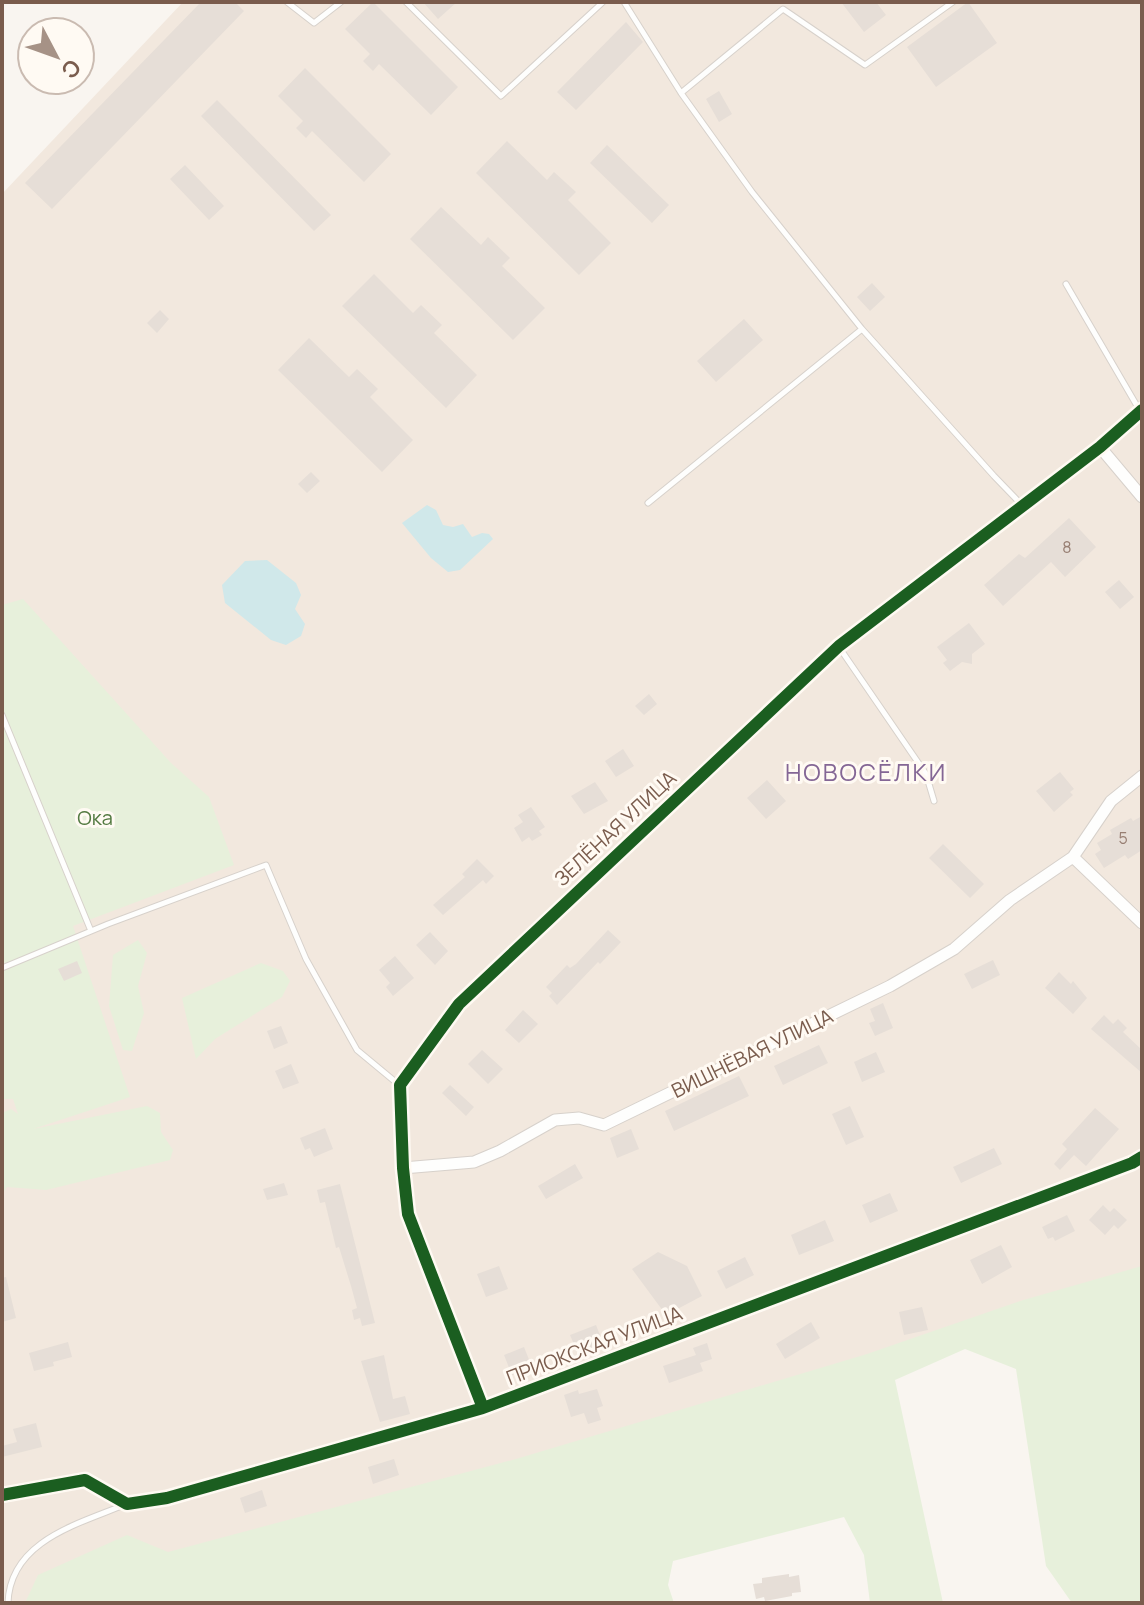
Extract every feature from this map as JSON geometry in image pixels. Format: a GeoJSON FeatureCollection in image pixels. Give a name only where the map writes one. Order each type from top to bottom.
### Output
{"type":"FeatureCollection","features":[{"type":"Feature","properties":{"kind":"street","name":"ЗЕЛЁНАЯ УЛИЦА"},"geometry":{"type":"LineString","coordinates":[[400,1085],[459,1004],[839,646],[1100,447],[1141,410]]}},
{"type":"Feature","properties":{"kind":"street"},"geometry":{"type":"LineString","coordinates":[[1100,447],[1142,497]]}},
{"type":"Feature","properties":{"kind":"street"},"geometry":{"type":"LineString","coordinates":[[1142,776],[1111,801],[1073,857],[1142,923]]}},
{"type":"Feature","properties":{"kind":"street","name":"ВИШНЁВАЯ УЛИЦА"},"geometry":{"type":"LineString","coordinates":[[403,1168],[474,1162],[555,1120],[579,1118],[604,1125],[890,986],[954,949],[1010,900],[1073,857]]}},
{"type":"Feature","properties":{"kind":"street"},"geometry":{"type":"LineString","coordinates":[[400,1085],[408,1214],[483,1408]]}},
{"type":"Feature","properties":{"kind":"street","name":"ПРИОКСКАЯ УЛИЦА"},"geometry":{"type":"LineString","coordinates":[[127,1504],[167,1498],[483,1408],[1142,1157]]}},
{"type":"Feature","properties":{"kind":"street"},"geometry":{"type":"LineString","coordinates":[[2,1495],[85,1480],[127,1504]]}},
{"type":"Feature","properties":{"kind":"lane"},"geometry":{"type":"LineString","coordinates":[[287,2],[314,23],[341,2]]}},
{"type":"Feature","properties":{"kind":"lane"},"geometry":{"type":"LineString","coordinates":[[406,2],[501,96],[603,2]]}},
{"type":"Feature","properties":{"kind":"lane"},"geometry":{"type":"LineString","coordinates":[[624,2],[681,93],[752,192],[862,329],[1023,505]]}},
{"type":"Feature","properties":{"kind":"lane"},"geometry":{"type":"LineString","coordinates":[[681,93],[784,5],[865,65],[953,2]]}},
{"type":"Feature","properties":{"kind":"lane"},"geometry":{"type":"LineString","coordinates":[[1066,284],[1141,410]]}},
{"type":"Feature","properties":{"kind":"lane"},"geometry":{"type":"LineString","coordinates":[[648,503],[862,329]]}},
{"type":"Feature","properties":{"kind":"lane"},"geometry":{"type":"LineString","coordinates":[[839,646],[926,774],[934,801]]}},
{"type":"Feature","properties":{"kind":"lane"},"geometry":{"type":"LineString","coordinates":[[2,715],[91,931]]}},
{"type":"Feature","properties":{"kind":"lane"},"geometry":{"type":"LineString","coordinates":[[2,968],[266,865],[306,959],[357,1050],[400,1085]]}},
{"type":"Feature","properties":{"kind":"lane"},"geometry":{"type":"LineString","coordinates":[[8,1603],[8,1592],[23,1560],[49,1536],[127,1504]]}},
{"type":"Feature","properties":{"kind":"shaded area","name":"НОВОСЁЛКИ"},"geometry":{"type":"Polygon","coordinates":[[[183,2],[1142,2],[1142,1292],[133,1603],[2,1603],[2,194],[183,2]]]}},
{"type":"Feature","properties":{"kind":"green space","name":"Ока"},"geometry":{"type":"Polygon","coordinates":[[[23,599],[171,763],[209,797],[234,865],[73,926],[130,1097],[33,1129],[147,1106],[160,1113],[161,1132],[173,1150],[170,1160],[46,1190],[7,1187],[2,1194],[2,1113],[11,1109],[18,1114],[13,1099],[2,1099],[2,605],[23,599]]]}},
{"type":"Feature","properties":{"kind":"green space"},"geometry":{"type":"Polygon","coordinates":[[[138,940],[147,953],[138,986],[144,1013],[132,1051],[123,1050],[109,1006],[113,955],[138,940]]]}},
{"type":"Feature","properties":{"kind":"green space"},"geometry":{"type":"Polygon","coordinates":[[[261,963],[283,971],[290,981],[282,997],[215,1039],[196,1059],[182,998],[261,963]]]}},
{"type":"Feature","properties":{"kind":"green space"},"geometry":{"type":"Polygon","coordinates":[[[1142,1266],[1142,1603],[1072,1603],[1046,1566],[1016,1369],[965,1349],[895,1380],[943,1603],[870,1603],[864,1555],[844,1517],[673,1561],[668,1585],[674,1603],[25,1603],[38,1575],[127,1535],[168,1552],[516,1459],[867,1354],[1020,1301],[1142,1266]]]}},
{"type":"Feature","properties":{"kind":"water"},"geometry":{"type":"Polygon","coordinates":[[[427,505],[436,510],[443,525],[453,527],[463,524],[472,537],[482,533],[489,534],[493,539],[460,570],[448,572],[431,558],[402,523],[427,505]]]}},
{"type":"Feature","properties":{"kind":"water"},"geometry":{"type":"Polygon","coordinates":[[[267,560],[296,583],[301,595],[295,609],[305,624],[301,636],[286,645],[271,640],[225,603],[222,585],[245,561],[267,560]]]}},
{"type":"Feature","properties":{"kind":"building"},"geometry":{"type":"Polygon","coordinates":[[[201,2],[235,2],[244,11],[52,209],[25,183],[201,2]]]}},
{"type":"Feature","properties":{"kind":"building"},"geometry":{"type":"Polygon","coordinates":[[[373,2],[458,87],[431,115],[379,64],[373,71],[363,61],[370,54],[345,29],[373,2]]]}},
{"type":"Feature","properties":{"kind":"building"},"geometry":{"type":"Polygon","coordinates":[[[423,2],[457,2],[438,19],[423,2]]]}},
{"type":"Feature","properties":{"kind":"building"},"geometry":{"type":"Polygon","coordinates":[[[841,2],[876,2],[886,15],[864,32],[841,2]]]}},
{"type":"Feature","properties":{"kind":"building"},"geometry":{"type":"Polygon","coordinates":[[[968,2],[997,43],[936,87],[907,47],[968,2]]]}},
{"type":"Feature","properties":{"kind":"building"},"geometry":{"type":"Polygon","coordinates":[[[626,22],[643,42],[576,110],[557,92],[626,22]]]}},
{"type":"Feature","properties":{"kind":"building"},"geometry":{"type":"Polygon","coordinates":[[[305,68],[391,154],[364,182],[312,131],[306,138],[296,128],[303,121],[278,96],[305,68]]]}},
{"type":"Feature","properties":{"kind":"building"},"geometry":{"type":"Polygon","coordinates":[[[719,91],[732,114],[719,122],[706,99],[719,91]]]}},
{"type":"Feature","properties":{"kind":"building"},"geometry":{"type":"Polygon","coordinates":[[[217,100],[331,215],[314,231],[201,116],[217,100]]]}},
{"type":"Feature","properties":{"kind":"building"},"geometry":{"type":"Polygon","coordinates":[[[507,141],[547,180],[554,172],[576,192],[568,200],[611,243],[579,275],[476,173],[507,141]]]}},
{"type":"Feature","properties":{"kind":"building"},"geometry":{"type":"Polygon","coordinates":[[[607,145],[669,205],[652,223],[590,163],[607,145]]]}},
{"type":"Feature","properties":{"kind":"building"},"geometry":{"type":"Polygon","coordinates":[[[185,165],[224,206],[209,220],[170,179],[185,165]]]}},
{"type":"Feature","properties":{"kind":"building"},"geometry":{"type":"Polygon","coordinates":[[[441,207],[481,245],[488,237],[510,258],[502,266],[545,308],[513,340],[410,239],[441,207]]]}},
{"type":"Feature","properties":{"kind":"building"},"geometry":{"type":"Polygon","coordinates":[[[374,274],[413,313],[421,305],[442,325],[434,333],[477,375],[446,408],[342,306],[374,274]]]}},
{"type":"Feature","properties":{"kind":"building"},"geometry":{"type":"Polygon","coordinates":[[[872,283],[885,297],[870,311],[857,297],[872,283]]]}},
{"type":"Feature","properties":{"kind":"building"},"geometry":{"type":"Polygon","coordinates":[[[160,310],[169,319],[157,333],[147,323],[160,310]]]}},
{"type":"Feature","properties":{"kind":"building"},"geometry":{"type":"Polygon","coordinates":[[[744,319],[763,340],[716,382],[697,361],[744,319]]]}},
{"type":"Feature","properties":{"kind":"building"},"geometry":{"type":"Polygon","coordinates":[[[309,338],[349,377],[357,369],[378,389],[370,397],[413,440],[382,472],[278,370],[309,338]]]}},
{"type":"Feature","properties":{"kind":"building"},"geometry":{"type":"Polygon","coordinates":[[[311,472],[320,481],[307,493],[298,484],[311,472]]]}},
{"type":"Feature","properties":{"kind":"building"},"geometry":{"type":"Polygon","coordinates":[[[1069,518],[1096,547],[1065,577],[1051,562],[1003,606],[984,585],[1019,554],[1025,558],[1069,518]]]}},
{"type":"Feature","properties":{"kind":"building"},"geometry":{"type":"Polygon","coordinates":[[[1119,580],[1134,597],[1120,609],[1105,592],[1119,580]]]}},
{"type":"Feature","properties":{"kind":"building"},"geometry":{"type":"Polygon","coordinates":[[[969,623],[985,644],[972,654],[972,664],[962,662],[950,671],[943,663],[947,660],[937,647],[969,623]]]}},
{"type":"Feature","properties":{"kind":"building"},"geometry":{"type":"Polygon","coordinates":[[[649,694],[657,704],[644,715],[635,706],[649,694]]]}},
{"type":"Feature","properties":{"kind":"building"},"geometry":{"type":"Polygon","coordinates":[[[623,749],[634,766],[616,777],[605,761],[623,749]]]}},
{"type":"Feature","properties":{"kind":"building"},"geometry":{"type":"Polygon","coordinates":[[[1060,772],[1074,789],[1070,792],[1073,795],[1054,812],[1036,791],[1060,772]]]}},
{"type":"Feature","properties":{"kind":"building"},"geometry":{"type":"Polygon","coordinates":[[[767,780],[786,801],[766,819],[747,798],[767,780]]]}},
{"type":"Feature","properties":{"kind":"building"},"geometry":{"type":"Polygon","coordinates":[[[595,782],[608,801],[584,814],[571,796],[595,782]]]}},
{"type":"Feature","properties":{"kind":"building"},"geometry":{"type":"Polygon","coordinates":[[[531,807],[545,827],[539,831],[542,835],[532,841],[529,837],[522,842],[514,828],[523,822],[518,815],[531,807]]]}},
{"type":"Feature","properties":{"kind":"building"},"geometry":{"type":"Polygon","coordinates":[[[1142,816],[1142,850],[1128,859],[1125,855],[1104,868],[1095,854],[1101,850],[1097,843],[1112,834],[1110,830],[1131,818],[1133,821],[1142,816]]]}},
{"type":"Feature","properties":{"kind":"building"},"geometry":{"type":"Polygon","coordinates":[[[943,844],[984,884],[970,898],[929,858],[943,844]]]}},
{"type":"Feature","properties":{"kind":"building"},"geometry":{"type":"Polygon","coordinates":[[[477,859],[494,876],[486,884],[483,880],[443,915],[433,905],[465,877],[462,874],[477,859]]]}},
{"type":"Feature","properties":{"kind":"building"},"geometry":{"type":"Polygon","coordinates":[[[608,930],[621,942],[557,1005],[546,987],[567,965],[570,968],[576,964],[608,930]]]}},
{"type":"Feature","properties":{"kind":"building"},"geometry":{"type":"Polygon","coordinates":[[[430,932],[448,951],[435,965],[416,945],[430,932]]]}},
{"type":"Feature","properties":{"kind":"building"},"geometry":{"type":"Polygon","coordinates":[[[395,956],[414,978],[393,996],[386,987],[390,983],[379,970],[395,956]]]}},
{"type":"Feature","properties":{"kind":"building"},"geometry":{"type":"Polygon","coordinates":[[[993,960],[1000,975],[972,989],[964,974],[993,960]]]}},
{"type":"Feature","properties":{"kind":"building"},"geometry":{"type":"Polygon","coordinates":[[[77,961],[82,973],[64,981],[58,969],[77,961]]]}},
{"type":"Feature","properties":{"kind":"building"},"geometry":{"type":"Polygon","coordinates":[[[1059,972],[1071,984],[1073,981],[1087,998],[1073,1014],[1045,988],[1059,972]]]}},
{"type":"Feature","properties":{"kind":"building"},"geometry":{"type":"Polygon","coordinates":[[[883,1003],[893,1028],[875,1036],[869,1023],[875,1021],[870,1009],[883,1003]]]}},
{"type":"Feature","properties":{"kind":"building"},"geometry":{"type":"Polygon","coordinates":[[[523,1010],[538,1024],[519,1043],[505,1030],[523,1010]]]}},
{"type":"Feature","properties":{"kind":"building"},"geometry":{"type":"Polygon","coordinates":[[[1104,1015],[1113,1024],[1118,1019],[1127,1028],[1123,1032],[1142,1050],[1142,1073],[1091,1029],[1104,1015]]]}},
{"type":"Feature","properties":{"kind":"building"},"geometry":{"type":"Polygon","coordinates":[[[281,1026],[288,1043],[274,1049],[267,1031],[281,1026]]]}},
{"type":"Feature","properties":{"kind":"building"},"geometry":{"type":"Polygon","coordinates":[[[819,1045],[828,1063],[783,1085],[774,1066],[819,1045]]]}},
{"type":"Feature","properties":{"kind":"building"},"geometry":{"type":"Polygon","coordinates":[[[482,1050],[503,1069],[488,1084],[468,1064],[482,1050]]]}},
{"type":"Feature","properties":{"kind":"building"},"geometry":{"type":"Polygon","coordinates":[[[876,1052],[885,1072],[862,1082],[854,1062],[876,1052]]]}},
{"type":"Feature","properties":{"kind":"building"},"geometry":{"type":"Polygon","coordinates":[[[291,1064],[299,1083],[283,1089],[275,1071],[291,1064]]]}},
{"type":"Feature","properties":{"kind":"building"},"geometry":{"type":"Polygon","coordinates":[[[739,1076],[749,1096],[674,1131],[665,1111],[739,1076]]]}},
{"type":"Feature","properties":{"kind":"building"},"geometry":{"type":"Polygon","coordinates":[[[450,1085],[474,1107],[466,1116],[442,1093],[450,1085]]]}},
{"type":"Feature","properties":{"kind":"building"},"geometry":{"type":"Polygon","coordinates":[[[850,1106],[864,1137],[846,1145],[832,1114],[850,1106]]]}},
{"type":"Feature","properties":{"kind":"building"},"geometry":{"type":"Polygon","coordinates":[[[1095,1108],[1119,1129],[1086,1166],[1074,1155],[1060,1170],[1054,1164],[1067,1149],[1062,1144],[1095,1108]]]}},
{"type":"Feature","properties":{"kind":"building"},"geometry":{"type":"Polygon","coordinates":[[[325,1128],[333,1149],[314,1157],[310,1148],[305,1150],[300,1138],[325,1128]]]}},
{"type":"Feature","properties":{"kind":"building"},"geometry":{"type":"Polygon","coordinates":[[[631,1129],[639,1149],[617,1158],[610,1138],[631,1129]]]}},
{"type":"Feature","properties":{"kind":"building"},"geometry":{"type":"Polygon","coordinates":[[[994,1148],[1002,1164],[961,1183],[953,1167],[994,1148]]]}},
{"type":"Feature","properties":{"kind":"building"},"geometry":{"type":"Polygon","coordinates":[[[575,1164],[583,1178],[546,1199],[538,1186],[575,1164]]]}},
{"type":"Feature","properties":{"kind":"building"},"geometry":{"type":"Polygon","coordinates":[[[284,1183],[288,1195],[267,1200],[263,1189],[284,1183]]]}},
{"type":"Feature","properties":{"kind":"building"},"geometry":{"type":"Polygon","coordinates":[[[340,1184],[375,1323],[362,1326],[360,1318],[354,1320],[352,1310],[357,1308],[351,1286],[339,1247],[336,1248],[325,1202],[320,1203],[317,1190],[340,1184]]]}},
{"type":"Feature","properties":{"kind":"building"},"geometry":{"type":"Polygon","coordinates":[[[890,1193],[898,1211],[870,1223],[862,1205],[890,1193]]]}},
{"type":"Feature","properties":{"kind":"building"},"geometry":{"type":"Polygon","coordinates":[[[1103,1205],[1110,1212],[1114,1208],[1127,1220],[1118,1229],[1114,1225],[1105,1235],[1089,1220],[1103,1205]]]}},
{"type":"Feature","properties":{"kind":"building"},"geometry":{"type":"Polygon","coordinates":[[[1067,1215],[1075,1231],[1055,1241],[1053,1237],[1048,1239],[1042,1227],[1067,1215]]]}},
{"type":"Feature","properties":{"kind":"building"},"geometry":{"type":"Polygon","coordinates":[[[825,1220],[834,1241],[799,1255],[791,1235],[825,1220]]]}},
{"type":"Feature","properties":{"kind":"building"},"geometry":{"type":"Polygon","coordinates":[[[1001,1245],[1012,1267],[982,1284],[970,1260],[1001,1245]]]}},
{"type":"Feature","properties":{"kind":"building"},"geometry":{"type":"Polygon","coordinates":[[[658,1252],[687,1266],[702,1296],[666,1315],[632,1269],[658,1252]]]}},
{"type":"Feature","properties":{"kind":"building"},"geometry":{"type":"Polygon","coordinates":[[[745,1257],[754,1275],[726,1289],[717,1271],[745,1257]]]}},
{"type":"Feature","properties":{"kind":"building"},"geometry":{"type":"Polygon","coordinates":[[[499,1266],[508,1289],[486,1297],[477,1274],[499,1266]]]}},
{"type":"Feature","properties":{"kind":"building"},"geometry":{"type":"Polygon","coordinates":[[[6,1277],[16,1318],[2,1322],[2,1278],[6,1277]]]}},
{"type":"Feature","properties":{"kind":"building"},"geometry":{"type":"Polygon","coordinates":[[[922,1307],[928,1330],[904,1335],[899,1312],[922,1307]]]}},
{"type":"Feature","properties":{"kind":"building"},"geometry":{"type":"Polygon","coordinates":[[[811,1322],[820,1338],[785,1359],[776,1344],[811,1322]]]}},
{"type":"Feature","properties":{"kind":"building"},"geometry":{"type":"Polygon","coordinates":[[[596,1325],[603,1343],[578,1354],[570,1335],[596,1325]]]}},
{"type":"Feature","properties":{"kind":"building"},"geometry":{"type":"Polygon","coordinates":[[[68,1342],[72,1357],[34,1371],[29,1353],[68,1342]]]}},
{"type":"Feature","properties":{"kind":"building"},"geometry":{"type":"Polygon","coordinates":[[[707,1343],[712,1359],[700,1363],[703,1371],[669,1383],[663,1366],[696,1355],[693,1348],[707,1343]]]}},
{"type":"Feature","properties":{"kind":"building"},"geometry":{"type":"Polygon","coordinates":[[[524,1347],[532,1367],[512,1375],[504,1355],[524,1347]]]}},
{"type":"Feature","properties":{"kind":"building"},"geometry":{"type":"Polygon","coordinates":[[[384,1355],[393,1399],[405,1396],[410,1414],[380,1422],[361,1361],[384,1355]]]}},
{"type":"Feature","properties":{"kind":"building"},"geometry":{"type":"Polygon","coordinates":[[[597,1389],[603,1406],[597,1408],[601,1420],[588,1424],[584,1413],[571,1417],[564,1395],[578,1390],[579,1394],[597,1389]]]}},
{"type":"Feature","properties":{"kind":"building"},"geometry":{"type":"Polygon","coordinates":[[[36,1423],[42,1447],[2,1457],[2,1446],[17,1442],[13,1429],[36,1423]]]}},
{"type":"Feature","properties":{"kind":"building"},"geometry":{"type":"Polygon","coordinates":[[[394,1459],[399,1475],[373,1484],[368,1467],[394,1459]]]}},
{"type":"Feature","properties":{"kind":"building"},"geometry":{"type":"Polygon","coordinates":[[[262,1490],[267,1506],[245,1513],[240,1498],[262,1490]]]}},
{"type":"Feature","properties":{"kind":"building"},"geometry":{"type":"Polygon","coordinates":[[[789,1574],[789,1577],[799,1575],[801,1592],[765,1601],[764,1597],[756,1599],[753,1584],[762,1583],[762,1578],[789,1574]]]}},
{"type":"Feature","properties":{"kind":"cycle path"},"geometry":{"type":"LineString","coordinates":[[483,1408],[408,1214],[400,1085],[459,1004],[839,646],[1100,447],[1142,410]]}},
{"type":"Feature","properties":{"kind":"cycle path"},"geometry":{"type":"LineString","coordinates":[[2,1495],[85,1480],[127,1504],[167,1498],[483,1408],[1142,1157]]}},
{"type":"Feature","properties":{"kind":"district","name":"НОВОСЁЛКИ"},"geometry":{"type":"Point","coordinates":[866,771]}}]}
